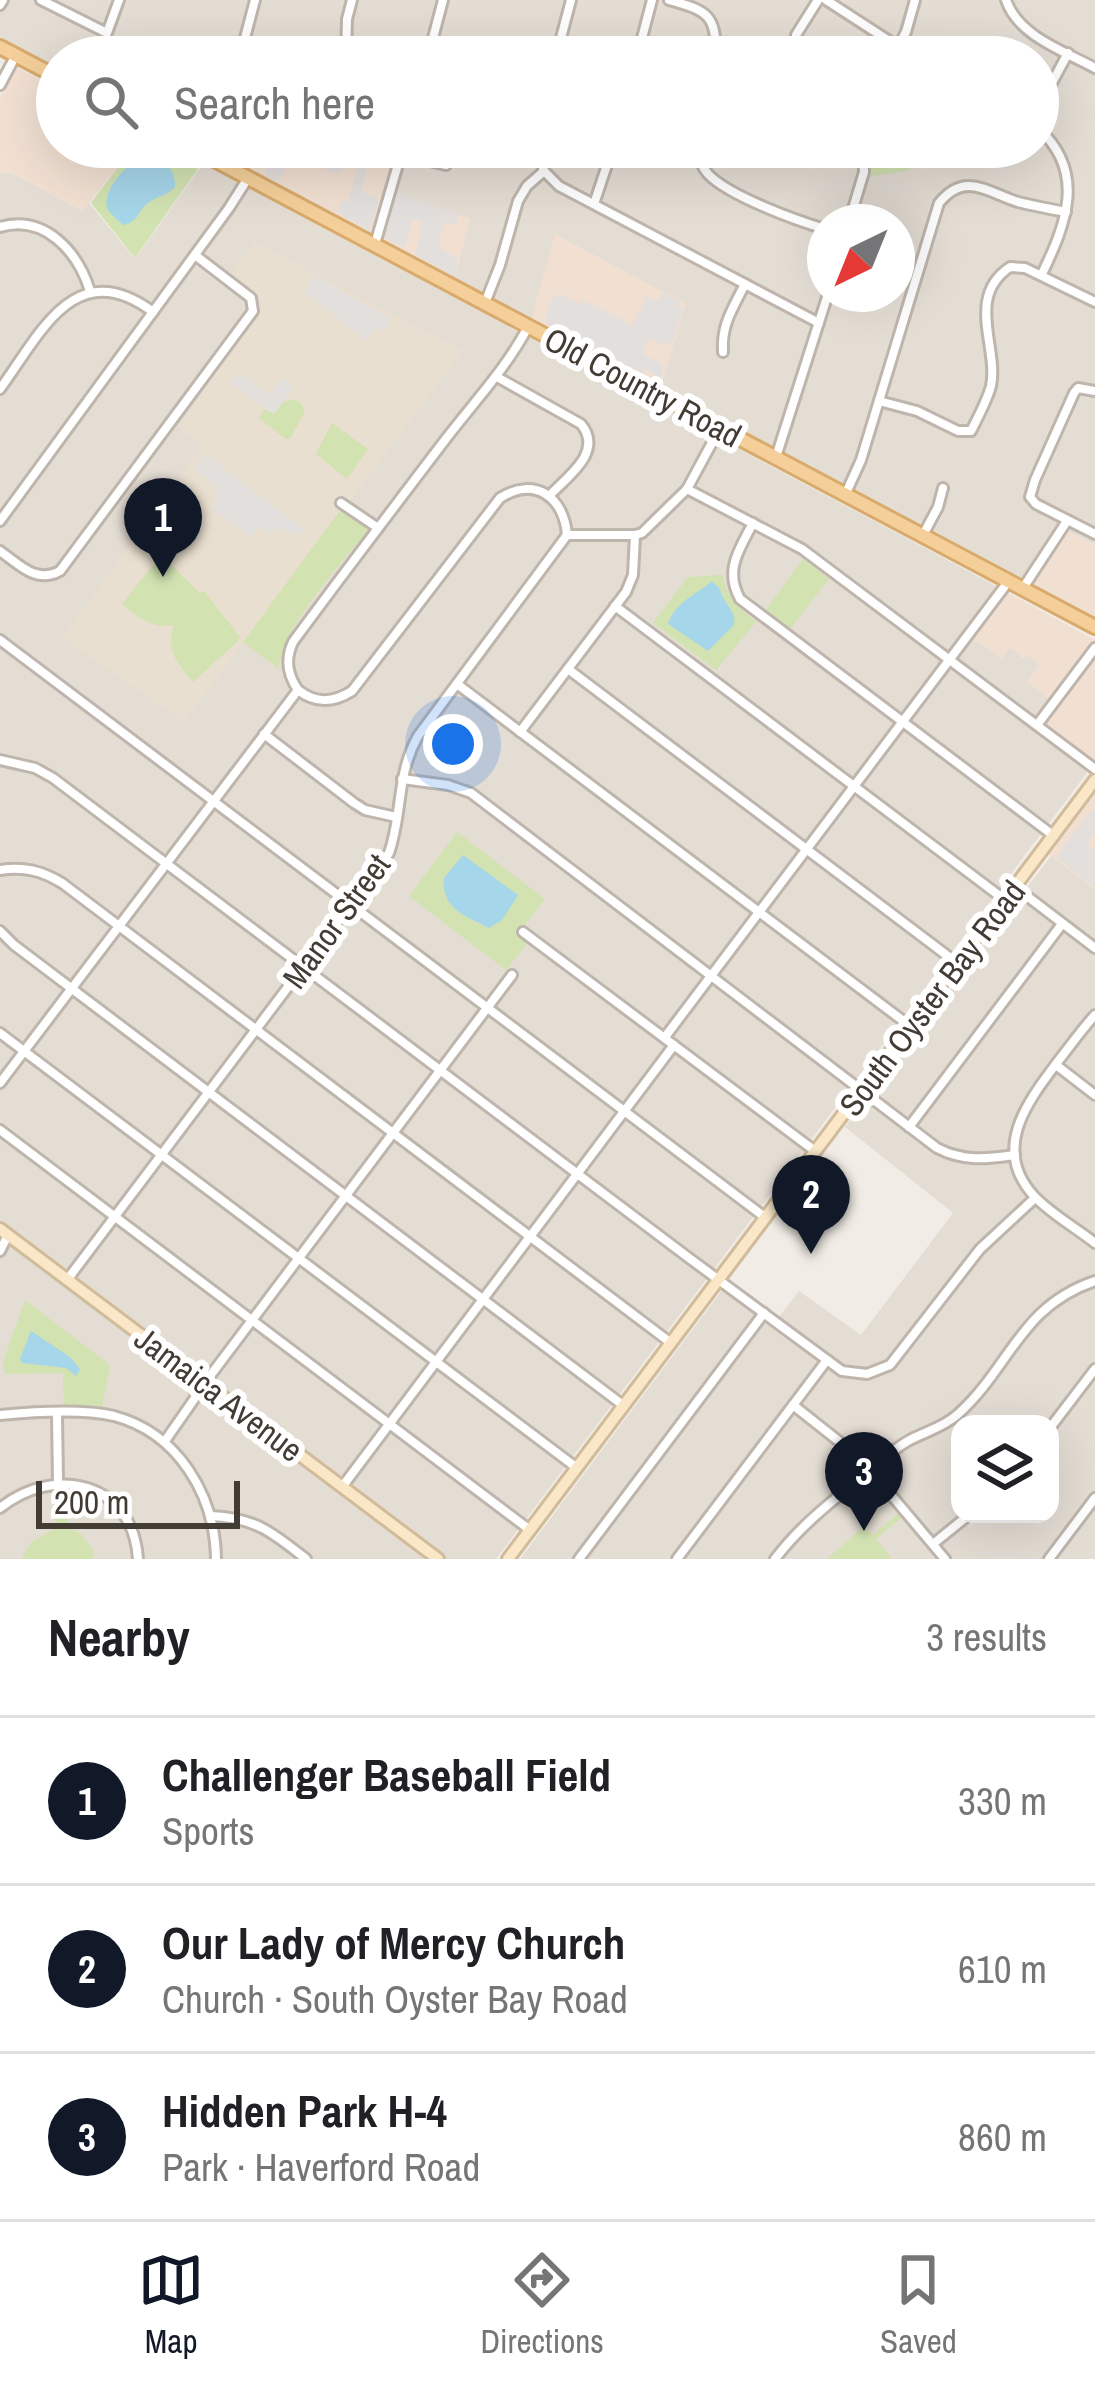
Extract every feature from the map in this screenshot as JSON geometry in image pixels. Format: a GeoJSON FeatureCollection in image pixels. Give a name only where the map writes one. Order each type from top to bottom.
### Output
{"type":"FeatureCollection","features":[{"type":"Feature","properties":{"kind":"main road"},"geometry":{"type":"LineString","coordinates":[[0,47],[36,66]]}},
{"type":"Feature","properties":{"kind":"main road","name":"Old Country Road"},"geometry":{"type":"LineString","coordinates":[[234,168],[1095,627]]}},
{"type":"Feature","properties":{"kind":"main road","name":"South Oyster Bay Road"},"geometry":{"type":"LineString","coordinates":[[508,1559],[1095,780]]}},
{"type":"Feature","properties":{"kind":"main road","name":"Jamaica Avenue"},"geometry":{"type":"LineString","coordinates":[[4,1232],[438,1559]]}},
{"type":"Feature","properties":{"kind":"street"},"geometry":{"type":"LineString","coordinates":[[41,0],[107,34],[119,0]]}},
{"type":"Feature","properties":{"kind":"street"},"geometry":{"type":"LineString","coordinates":[[245,36],[255,0]]}},
{"type":"Feature","properties":{"kind":"street"},"geometry":{"type":"LineString","coordinates":[[346,36],[352,0]]}},
{"type":"Feature","properties":{"kind":"street"},"geometry":{"type":"LineString","coordinates":[[434,36],[443,0]]}},
{"type":"Feature","properties":{"kind":"street"},"geometry":{"type":"LineString","coordinates":[[562,36],[571,0]]}},
{"type":"Feature","properties":{"kind":"street"},"geometry":{"type":"LineString","coordinates":[[643,36],[652,0]]}},
{"type":"Feature","properties":{"kind":"street"},"geometry":{"type":"LineString","coordinates":[[669,0],[700,9],[709,17],[715,36]]}},
{"type":"Feature","properties":{"kind":"street"},"geometry":{"type":"LineString","coordinates":[[796,36],[822,0],[881,36]]}},
{"type":"Feature","properties":{"kind":"street"},"geometry":{"type":"LineString","coordinates":[[904,36],[915,0]]}},
{"type":"Feature","properties":{"kind":"street"},"geometry":{"type":"LineString","coordinates":[[1006,0],[1023,27],[1039,36]]}},
{"type":"Feature","properties":{"kind":"street"},"geometry":{"type":"LineString","coordinates":[[1059,48],[1095,68]]}},
{"type":"Feature","properties":{"kind":"street"},"geometry":{"type":"LineString","coordinates":[[1059,70],[1068,53]]}},
{"type":"Feature","properties":{"kind":"street"},"geometry":{"type":"LineString","coordinates":[[0,86],[16,55]]}},
{"type":"Feature","properties":{"kind":"street"},"geometry":{"type":"LineString","coordinates":[[1042,274],[1066,212],[1068,180],[1059,154]]}},
{"type":"Feature","properties":{"kind":"street"},"geometry":{"type":"LineString","coordinates":[[375,245],[397,168]]}},
{"type":"Feature","properties":{"kind":"street"},"geometry":{"type":"LineString","coordinates":[[543,168],[559,186],[819,323]]}},
{"type":"Feature","properties":{"kind":"street"},"geometry":{"type":"LineString","coordinates":[[594,204],[606,168]]}},
{"type":"Feature","properties":{"kind":"street"},"geometry":{"type":"LineString","coordinates":[[705,168],[721,183],[807,223]]}},
{"type":"Feature","properties":{"kind":"street"},"geometry":{"type":"LineString","coordinates":[[854,204],[864,168]]}},
{"type":"Feature","properties":{"kind":"street"},"geometry":{"type":"LineString","coordinates":[[484,303],[520,195],[544,172]]}},
{"type":"Feature","properties":{"kind":"street"},"geometry":{"type":"LineString","coordinates":[[0,521],[248,178]]}},
{"type":"Feature","properties":{"kind":"street"},"geometry":{"type":"LineString","coordinates":[[845,495],[861,460],[934,211],[945,195],[975,185],[1019,202],[1066,212]]}},
{"type":"Feature","properties":{"kind":"street"},"geometry":{"type":"LineString","coordinates":[[0,227],[27,224],[59,241],[75,256],[90,291]]}},
{"type":"Feature","properties":{"kind":"street"},"geometry":{"type":"LineString","coordinates":[[0,550],[35,576],[60,572],[253,310],[251,298],[195,255]]}},
{"type":"Feature","properties":{"kind":"street"},"geometry":{"type":"LineString","coordinates":[[879,400],[917,411],[958,431],[971,431],[991,384],[986,315],[995,280],[1010,267],[1042,274],[1095,302]]}},
{"type":"Feature","properties":{"kind":"street"},"geometry":{"type":"LineString","coordinates":[[724,352],[725,322],[745,284]]}},
{"type":"Feature","properties":{"kind":"street"},"geometry":{"type":"LineString","coordinates":[[0,389],[60,309],[77,296],[90,291],[123,293],[153,312]]}},
{"type":"Feature","properties":{"kind":"street"},"geometry":{"type":"LineString","coordinates":[[776,458],[822,312]]}},
{"type":"Feature","properties":{"kind":"street"},"geometry":{"type":"LineString","coordinates":[[528,326],[496,377],[292,641],[287,666],[291,680],[307,697],[325,701],[352,691],[500,498],[524,488],[549,496],[561,509],[567,536],[635,535],[687,488],[720,428]]}},
{"type":"Feature","properties":{"kind":"street"},"geometry":{"type":"LineString","coordinates":[[496,377],[587,431],[588,453],[549,496]]}},
{"type":"Feature","properties":{"kind":"street"},"geometry":{"type":"LineString","coordinates":[[1095,391],[1081,387],[1074,393],[1030,491],[1033,501],[1095,535]]}},
{"type":"Feature","properties":{"kind":"street"},"geometry":{"type":"LineString","coordinates":[[687,488],[802,549],[1095,769]]}},
{"type":"Feature","properties":{"kind":"street"},"geometry":{"type":"LineString","coordinates":[[923,536],[943,488]]}},
{"type":"Feature","properties":{"kind":"street"},"geometry":{"type":"LineString","coordinates":[[340,503],[378,528]]}},
{"type":"Feature","properties":{"kind":"street"},"geometry":{"type":"LineString","coordinates":[[1023,588],[1067,521]]}},
{"type":"Feature","properties":{"kind":"street"},"geometry":{"type":"LineString","coordinates":[[753,524],[733,566],[732,583],[740,599],[1054,836]]}},
{"type":"Feature","properties":{"kind":"street"},"geometry":{"type":"LineString","coordinates":[[520,732],[626,592],[633,575],[635,535]]}},
{"type":"Feature","properties":{"kind":"street","name":"Manor Street"},"geometry":{"type":"LineString","coordinates":[[68,1280],[389,853],[402,779],[418,736],[567,536]]}},
{"type":"Feature","properties":{"kind":"street"},"geometry":{"type":"LineString","coordinates":[[665,1037],[1009,581]]}},
{"type":"Feature","properties":{"kind":"street"},"geometry":{"type":"LineString","coordinates":[[616,606],[1006,900]]}},
{"type":"Feature","properties":{"kind":"street"},"geometry":{"type":"LineString","coordinates":[[2,646],[766,1218]]}},
{"type":"Feature","properties":{"kind":"street"},"geometry":{"type":"LineString","coordinates":[[1037,725],[1095,648]]}},
{"type":"Feature","properties":{"kind":"street"},"geometry":{"type":"LineString","coordinates":[[568,669],[958,964]]}},
{"type":"Feature","properties":{"kind":"street"},"geometry":{"type":"LineString","coordinates":[[458,684],[911,1027]]}},
{"type":"Feature","properties":{"kind":"street"},"geometry":{"type":"LineString","coordinates":[[0,1083],[298,689]]}},
{"type":"Feature","properties":{"kind":"street"},"geometry":{"type":"LineString","coordinates":[[263,734],[354,803],[396,817]]}},
{"type":"Feature","properties":{"kind":"street"},"geometry":{"type":"LineString","coordinates":[[0,760],[35,768],[53,778],[842,1371],[875,1373],[890,1365],[980,1249],[1035,1198]]}},
{"type":"Feature","properties":{"kind":"street"},"geometry":{"type":"LineString","coordinates":[[402,779],[471,793],[937,1148],[956,1157],[1015,1155]]}},
{"type":"Feature","properties":{"kind":"street"},"geometry":{"type":"LineString","coordinates":[[0,870],[22,868],[48,874],[671,1343]]}},
{"type":"Feature","properties":{"kind":"street"},"geometry":{"type":"LineString","coordinates":[[1016,887],[1095,948]]}},
{"type":"Feature","properties":{"kind":"street"},"geometry":{"type":"LineString","coordinates":[[909,1127],[1063,924]]}},
{"type":"Feature","properties":{"kind":"street"},"geometry":{"type":"LineString","coordinates":[[0,931],[624,1406]]}},
{"type":"Feature","properties":{"kind":"street"},"geometry":{"type":"LineString","coordinates":[[523,932],[816,1151]]}},
{"type":"Feature","properties":{"kind":"street"},"geometry":{"type":"LineString","coordinates":[[165,1441],[512,975]]}},
{"type":"Feature","properties":{"kind":"street"},"geometry":{"type":"LineString","coordinates":[[1095,1015],[1022,1113],[1015,1155],[1035,1198],[1095,1243]]}},
{"type":"Feature","properties":{"kind":"street"},"geometry":{"type":"LineString","coordinates":[[0,1033],[577,1468]]}},
{"type":"Feature","properties":{"kind":"street"},"geometry":{"type":"LineString","coordinates":[[342,1487],[674,1045]]}},
{"type":"Feature","properties":{"kind":"street"},"geometry":{"type":"LineString","coordinates":[[1055,1065],[1095,1095]]}},
{"type":"Feature","properties":{"kind":"street"},"geometry":{"type":"LineString","coordinates":[[0,1130],[530,1530]]}},
{"type":"Feature","properties":{"kind":"street"},"geometry":{"type":"LineString","coordinates":[[0,1251],[4,1232]]}},
{"type":"Feature","properties":{"kind":"street"},"geometry":{"type":"LineString","coordinates":[[775,1559],[803,1526],[870,1470],[906,1442],[959,1414],[1029,1323],[1062,1294],[1095,1281]]}},
{"type":"Feature","properties":{"kind":"street"},"geometry":{"type":"LineString","coordinates":[[579,1559],[764,1313]]}},
{"type":"Feature","properties":{"kind":"street"},"geometry":{"type":"LineString","coordinates":[[677,1559],[827,1360]]}},
{"type":"Feature","properties":{"kind":"street"},"geometry":{"type":"LineString","coordinates":[[1059,1416],[1095,1369]]}},
{"type":"Feature","properties":{"kind":"street"},"geometry":{"type":"LineString","coordinates":[[794,1405],[851,1449],[945,1559]]}},
{"type":"Feature","properties":{"kind":"street"},"geometry":{"type":"LineString","coordinates":[[0,1415],[91,1412],[137,1425],[165,1441],[196,1481],[212,1516],[216,1559]]}},
{"type":"Feature","properties":{"kind":"street"},"geometry":{"type":"LineString","coordinates":[[57,1414],[58,1484]]}},
{"type":"Feature","properties":{"kind":"street"},"geometry":{"type":"LineString","coordinates":[[0,1508],[26,1491],[58,1484],[92,1489],[121,1509],[134,1532],[138,1559]]}},
{"type":"Feature","properties":{"kind":"street"},"geometry":{"type":"LineString","coordinates":[[1049,1559],[1095,1498]]}},
{"type":"Feature","properties":{"kind":"street"},"geometry":{"type":"LineString","coordinates":[[212,1516],[258,1524],[306,1559]]}},
{"type":"Feature","properties":{"kind":"street"},"geometry":{"type":"LineString","coordinates":[[933,1544],[959,1523]]}},
{"type":"Feature","properties":{"kind":"shaded area"},"geometry":{"type":"Polygon","coordinates":[[[0,0],[1095,0],[1095,545],[1058,527],[1024,579],[245,168],[1059,168],[1059,36],[36,36],[36,56],[0,37],[0,0]]]}},
{"type":"Feature","properties":{"kind":"shaded area"},"geometry":{"type":"Polygon","coordinates":[[[16,67],[36,77],[36,168],[117,168],[83,211],[10,172],[0,173],[0,97],[16,67]]]}},
{"type":"Feature","properties":{"kind":"shaded area"},"geometry":{"type":"Polygon","coordinates":[[[200,168],[211,168],[996,586],[965,632],[1002,658],[1010,647],[1040,664],[1050,700],[1095,762],[496,1559],[0,1559],[0,173],[10,172],[83,211],[89,203],[135,259],[200,168]]]}},
{"type":"Feature","properties":{"kind":"shaded area"},"geometry":{"type":"Polygon","coordinates":[[[245,168],[391,168],[385,189],[470,219],[455,279],[245,168]]]}},
{"type":"Feature","properties":{"kind":"shaded area"},"geometry":{"type":"Polygon","coordinates":[[[266,168],[286,168],[278,182],[265,175],[266,168]]]}},
{"type":"Feature","properties":{"kind":"shaded area"},"geometry":{"type":"Polygon","coordinates":[[[357,168],[367,168],[362,192],[379,199],[369,231],[338,213],[341,201],[348,202],[357,168]]]}},
{"type":"Feature","properties":{"kind":"shaded area"},"geometry":{"type":"Polygon","coordinates":[[[397,193],[458,215],[456,225],[445,222],[438,246],[458,259],[455,277],[416,255],[422,221],[413,219],[405,248],[383,237],[397,193]]]}},
{"type":"Feature","properties":{"kind":"shaded area"},"geometry":{"type":"Polygon","coordinates":[[[555,234],[686,304],[661,388],[531,319],[555,234]]]}},
{"type":"Feature","properties":{"kind":"shaded area"},"geometry":{"type":"Polygon","coordinates":[[[255,242],[463,351],[184,721],[62,638],[203,447],[178,427],[257,315],[261,297],[231,274],[255,242]]]}},
{"type":"Feature","properties":{"kind":"shaded area"},"geometry":{"type":"Polygon","coordinates":[[[314,276],[392,319],[383,332],[376,328],[366,340],[304,292],[314,276]]]}},
{"type":"Feature","properties":{"kind":"shaded area"},"geometry":{"type":"Polygon","coordinates":[[[662,292],[683,308],[672,344],[666,342],[665,347],[650,337],[642,353],[664,365],[660,382],[655,374],[645,369],[642,373],[546,323],[547,307],[558,293],[632,325],[648,297],[659,299],[662,292]]]}},
{"type":"Feature","properties":{"kind":"shaded area"},"geometry":{"type":"Polygon","coordinates":[[[241,373],[269,395],[283,378],[294,386],[274,414],[230,382],[241,373]]]}},
{"type":"Feature","properties":{"kind":"shaded area"},"geometry":{"type":"Polygon","coordinates":[[[205,454],[304,529],[302,534],[278,529],[271,534],[259,527],[251,537],[212,508],[220,497],[215,492],[218,488],[194,469],[205,454]]]}},
{"type":"Feature","properties":{"kind":"shaded area"},"geometry":{"type":"Polygon","coordinates":[[[1065,531],[1095,545],[1095,617],[1030,583],[1065,531]]]}},
{"type":"Feature","properties":{"kind":"shaded area"},"geometry":{"type":"Polygon","coordinates":[[[996,586],[1095,640],[1095,762],[1038,718],[1050,700],[1027,682],[1040,664],[1010,648],[1002,659],[964,632],[996,586]]]}},
{"type":"Feature","properties":{"kind":"shaded area"},"geometry":{"type":"Polygon","coordinates":[[[1095,766],[1095,889],[1036,845],[1095,766]]]}},
{"type":"Feature","properties":{"kind":"shaded area"},"geometry":{"type":"Polygon","coordinates":[[[1095,806],[1095,832],[1087,843],[1095,850],[1095,887],[1056,857],[1095,806]]]}},
{"type":"Feature","properties":{"kind":"shaded area"},"geometry":{"type":"Polygon","coordinates":[[[1051,856],[1095,889],[1095,1559],[520,1559],[729,1281],[778,1318],[799,1291],[861,1335],[953,1213],[845,1127],[1051,856]]]}},
{"type":"Feature","properties":{"kind":"green space"},"geometry":{"type":"Polygon","coordinates":[[[117,168],[198,169],[135,258],[91,203],[117,168]]]}},
{"type":"Feature","properties":{"kind":"green space"},"geometry":{"type":"Polygon","coordinates":[[[863,168],[912,168],[905,171],[863,177],[863,168]]]}},
{"type":"Feature","properties":{"kind":"green space"},"geometry":{"type":"Polygon","coordinates":[[[295,399],[305,411],[286,439],[259,418],[265,409],[273,414],[283,402],[295,399]]]}},
{"type":"Feature","properties":{"kind":"green space"},"geometry":{"type":"Polygon","coordinates":[[[332,423],[368,449],[347,479],[316,454],[332,423]]]}},
{"type":"Feature","properties":{"kind":"green space"},"geometry":{"type":"Polygon","coordinates":[[[343,511],[368,530],[301,617],[289,636],[279,669],[243,642],[343,511]]]}},
{"type":"Feature","properties":{"kind":"green space"},"geometry":{"type":"Polygon","coordinates":[[[161,555],[200,593],[204,591],[240,637],[193,682],[172,649],[174,625],[153,624],[122,604],[161,555]]]}},
{"type":"Feature","properties":{"kind":"green space"},"geometry":{"type":"Polygon","coordinates":[[[803,559],[829,579],[789,630],[765,611],[803,559]]]}},
{"type":"Feature","properties":{"kind":"green space"},"geometry":{"type":"Polygon","coordinates":[[[722,575],[734,601],[756,622],[716,670],[653,623],[688,577],[722,575]]]}},
{"type":"Feature","properties":{"kind":"green space"},"geometry":{"type":"Polygon","coordinates":[[[457,832],[545,899],[517,935],[527,944],[506,970],[409,896],[457,832]]]}},
{"type":"Feature","properties":{"kind":"green space"},"geometry":{"type":"Polygon","coordinates":[[[25,1300],[110,1365],[102,1407],[64,1406],[63,1373],[5,1374],[3,1362],[25,1300]]]}},
{"type":"Feature","properties":{"kind":"green space"},"geometry":{"type":"Polygon","coordinates":[[[53,1492],[72,1492],[67,1527],[80,1533],[94,1551],[93,1559],[22,1559],[31,1542],[56,1528],[53,1492]]]}},
{"type":"Feature","properties":{"kind":"green space"},"geometry":{"type":"Polygon","coordinates":[[[902,1510],[906,1514],[876,1539],[892,1559],[827,1559],[864,1526],[873,1535],[902,1510]]]}},
{"type":"Feature","properties":{"kind":"water"},"geometry":{"type":"Polygon","coordinates":[[[127,168],[169,168],[175,187],[123,225],[106,202],[127,168]]]}},
{"type":"Feature","properties":{"kind":"water"},"geometry":{"type":"Polygon","coordinates":[[[712,581],[734,625],[708,651],[668,624],[681,604],[712,581]]]}},
{"type":"Feature","properties":{"kind":"water"},"geometry":{"type":"Polygon","coordinates":[[[463,855],[518,895],[502,920],[489,928],[457,910],[447,898],[444,878],[463,855]]]}},
{"type":"Feature","properties":{"kind":"water"},"geometry":{"type":"Polygon","coordinates":[[[31,1331],[70,1357],[80,1369],[76,1376],[66,1368],[22,1363],[31,1331]]]}},
{"type":"Feature","properties":{"kind":"place","name":"Challenger Baseball Field"},"geometry":{"type":"Point","coordinates":[163,577]}},
{"type":"Feature","properties":{"kind":"place","name":"Our Lady of Mercy Church"},"geometry":{"type":"Point","coordinates":[811,1254]}},
{"type":"Feature","properties":{"kind":"place","name":"Hidden Park H-4"},"geometry":{"type":"Point","coordinates":[864,1531]}}]}
